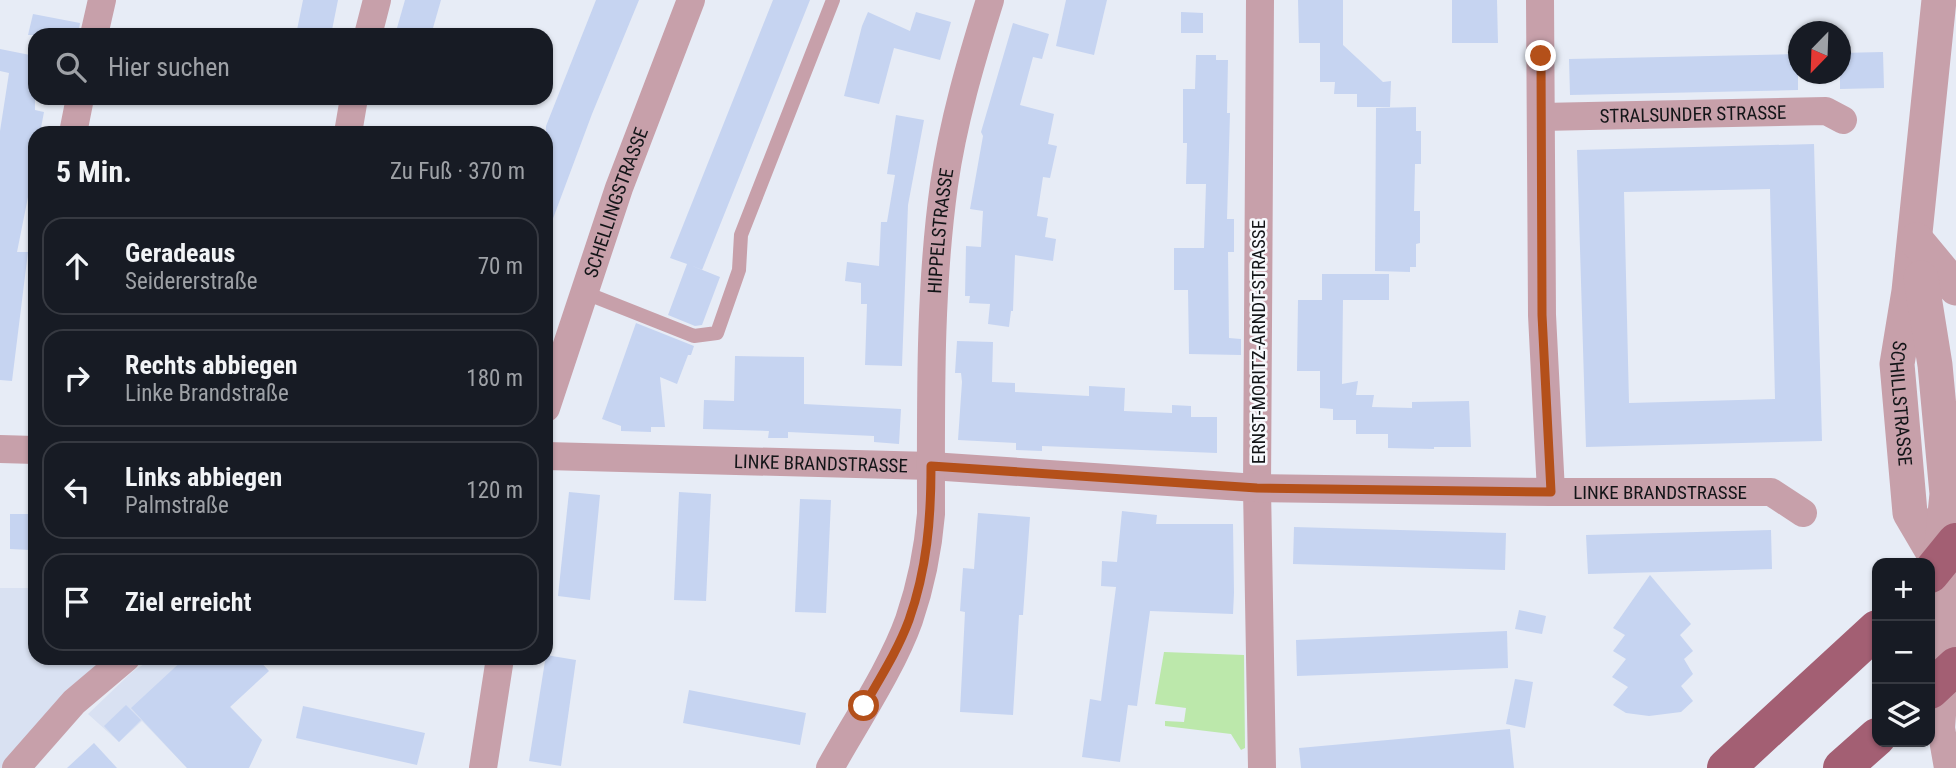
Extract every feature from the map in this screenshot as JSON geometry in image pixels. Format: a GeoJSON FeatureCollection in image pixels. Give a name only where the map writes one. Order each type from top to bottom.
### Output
{"type":"FeatureCollection","features":[{"type":"Feature","properties":{"kind":"main road"},"geometry":{"type":"LineString","coordinates":[[1726,768],[1872,634]]}},
{"type":"Feature","properties":{"kind":"main road"},"geometry":{"type":"LineString","coordinates":[[1842,768],[1872,741]]}},
{"type":"Feature","properties":{"kind":"street"},"geometry":{"type":"LineString","coordinates":[[96,28],[102,0]]}},
{"type":"Feature","properties":{"kind":"street"},"geometry":{"type":"LineString","coordinates":[[370,28],[377,0]]}},
{"type":"Feature","properties":{"kind":"street","name":"SCHELLINGSTRASSE"},"geometry":{"type":"LineString","coordinates":[[553,386],[619,188],[691,0]]}},
{"type":"Feature","properties":{"kind":"street","name":"HIPPELSTRASSE"},"geometry":{"type":"LineString","coordinates":[[830,768],[908,622],[928,544],[931,514],[934,309],[944,184],[957,112],[989,0]]}},
{"type":"Feature","properties":{"kind":"street","name":"ERNST-MORITZ-ARNDT-STRASSE"},"geometry":{"type":"LineString","coordinates":[[1260,0],[1257,488],[1262,768]]}},
{"type":"Feature","properties":{"kind":"street"},"geometry":{"type":"LineString","coordinates":[[1540,0],[1542,315],[1551,492]]}},
{"type":"Feature","properties":{"kind":"street","name":"SCHILLSTRASSE"},"geometry":{"type":"LineString","coordinates":[[1938,0],[1914,237],[1935,365],[1947,494],[1942,560],[1947,680],[1941,728],[1948,768]]}},
{"type":"Feature","properties":{"kind":"street"},"geometry":{"type":"LineString","coordinates":[[74,126],[79,105]]}},
{"type":"Feature","properties":{"kind":"street"},"geometry":{"type":"LineString","coordinates":[[349,126],[353,105]]}},
{"type":"Feature","properties":{"kind":"street","name":"STRALSUNDER STRASSE"},"geometry":{"type":"LineString","coordinates":[[1541,117],[1826,111],[1843,120]]}},
{"type":"Feature","properties":{"kind":"street"},"geometry":{"type":"LineString","coordinates":[[1914,237],[1956,288]]}},
{"type":"Feature","properties":{"kind":"street"},"geometry":{"type":"LineString","coordinates":[[0,449],[28,446]]}},
{"type":"Feature","properties":{"kind":"street","name":"LINKE BRANDSTRASSE"},"geometry":{"type":"LineString","coordinates":[[553,456],[931,466],[1257,488],[1771,492],[1803,513]]}},
{"type":"Feature","properties":{"kind":"street"},"geometry":{"type":"LineString","coordinates":[[16,768],[74,702],[118,665]]}},
{"type":"Feature","properties":{"kind":"street"},"geometry":{"type":"LineString","coordinates":[[483,768],[480,730],[498,665]]}},
{"type":"Feature","properties":{"kind":"lane"},"geometry":{"type":"LineString","coordinates":[[583,292],[694,336],[717,334],[739,270],[741,234],[833,0]]}},
{"type":"Feature","properties":{"kind":"shaded area"},"geometry":{"type":"Polygon","coordinates":[[[0,588],[28,588],[28,665],[98,665],[65,695],[0,768],[0,588]]]}},
{"type":"Feature","properties":{"kind":"shaded area"},"geometry":{"type":"Polygon","coordinates":[[[142,665],[191,665],[262,740],[246,768],[187,768],[142,721],[119,742],[88,714],[142,665]]]}},
{"type":"Feature","properties":{"kind":"green space"},"geometry":{"type":"Polygon","coordinates":[[[1164,652],[1244,655],[1245,748],[1241,750],[1231,734],[1165,726],[1165,721],[1184,722],[1186,708],[1155,704],[1164,652]]]}},
{"type":"Feature","properties":{"kind":"building"},"geometry":{"type":"Polygon","coordinates":[[[303,0],[338,0],[332,28],[297,28],[303,0]]]}},
{"type":"Feature","properties":{"kind":"building"},"geometry":{"type":"Polygon","coordinates":[[[405,0],[441,0],[433,28],[397,28],[405,0]]]}},
{"type":"Feature","properties":{"kind":"building"},"geometry":{"type":"Polygon","coordinates":[[[596,0],[639,0],[553,219],[553,126],[546,126],[596,0]]]}},
{"type":"Feature","properties":{"kind":"building"},"geometry":{"type":"Polygon","coordinates":[[[773,0],[810,0],[702,270],[720,277],[702,325],[695,326],[668,315],[687,264],[670,258],[773,0]]]}},
{"type":"Feature","properties":{"kind":"building"},"geometry":{"type":"Polygon","coordinates":[[[1066,0],[1107,0],[1094,55],[1056,46],[1066,0]]]}},
{"type":"Feature","properties":{"kind":"building"},"geometry":{"type":"Polygon","coordinates":[[[1298,0],[1343,0],[1343,45],[1383,82],[1391,81],[1390,107],[1357,107],[1357,94],[1334,94],[1335,82],[1320,82],[1320,43],[1299,43],[1298,0]]]}},
{"type":"Feature","properties":{"kind":"building"},"geometry":{"type":"Polygon","coordinates":[[[1452,0],[1497,0],[1498,43],[1452,43],[1452,0]]]}},
{"type":"Feature","properties":{"kind":"building"},"geometry":{"type":"Polygon","coordinates":[[[868,12],[910,31],[916,12],[951,22],[940,60],[894,48],[879,104],[844,96],[868,12]]]}},
{"type":"Feature","properties":{"kind":"building"},"geometry":{"type":"Polygon","coordinates":[[[1181,12],[1203,13],[1203,33],[1181,33],[1181,12]]]}},
{"type":"Feature","properties":{"kind":"building"},"geometry":{"type":"Polygon","coordinates":[[[33,14],[80,23],[79,28],[30,28],[33,14]]]}},
{"type":"Feature","properties":{"kind":"building"},"geometry":{"type":"Polygon","coordinates":[[[1013,23],[1049,34],[1042,59],[1033,57],[1020,105],[1054,114],[1048,144],[1057,146],[1050,178],[1043,177],[1037,216],[1048,218],[1045,237],[1056,239],[1053,261],[1015,255],[1013,311],[1009,327],[988,324],[990,304],[969,303],[970,296],[965,296],[966,246],[981,247],[983,211],[970,209],[983,136],[981,132],[1013,23]]]}},
{"type":"Feature","properties":{"kind":"building"},"geometry":{"type":"Polygon","coordinates":[[[0,49],[28,55],[28,105],[35,105],[35,110],[44,112],[41,126],[28,126],[28,197],[17,252],[28,252],[12,381],[0,380],[0,131],[9,73],[0,71],[0,49]]]}},
{"type":"Feature","properties":{"kind":"building"},"geometry":{"type":"Polygon","coordinates":[[[1883,52],[1884,88],[1840,89],[1840,84],[1851,84],[1851,53],[1883,52]]]}},
{"type":"Feature","properties":{"kind":"building"},"geometry":{"type":"Polygon","coordinates":[[[1788,54],[1788,84],[1798,84],[1798,90],[1570,95],[1569,59],[1788,54]]]}},
{"type":"Feature","properties":{"kind":"building"},"geometry":{"type":"Polygon","coordinates":[[[1196,55],[1216,55],[1216,60],[1228,60],[1227,113],[1230,113],[1227,219],[1234,219],[1234,252],[1228,252],[1229,338],[1241,339],[1241,355],[1189,354],[1188,290],[1174,290],[1174,248],[1204,248],[1206,184],[1186,184],[1187,143],[1183,143],[1183,89],[1195,89],[1196,55]]]}},
{"type":"Feature","properties":{"kind":"building"},"geometry":{"type":"Polygon","coordinates":[[[1416,107],[1416,131],[1421,131],[1421,164],[1415,164],[1414,211],[1420,211],[1420,243],[1416,244],[1416,267],[1410,267],[1410,272],[1375,271],[1376,108],[1416,107]]]}},
{"type":"Feature","properties":{"kind":"building"},"geometry":{"type":"Polygon","coordinates":[[[896,115],[924,120],[908,205],[902,366],[865,365],[867,304],[861,304],[861,283],[845,281],[847,262],[879,266],[881,222],[887,222],[895,175],[887,174],[896,115]]]}},
{"type":"Feature","properties":{"kind":"building"},"geometry":{"type":"Polygon","coordinates":[[[1814,144],[1822,441],[1586,447],[1577,150],[1814,144]],[[1770,189],[1624,192],[1629,403],[1775,399],[1770,189]]]}},
{"type":"Feature","properties":{"kind":"building"},"geometry":{"type":"Polygon","coordinates":[[[1322,274],[1389,274],[1389,300],[1343,300],[1342,384],[1358,381],[1356,395],[1374,395],[1372,407],[1412,408],[1412,402],[1469,401],[1471,447],[1388,448],[1388,434],[1356,434],[1356,420],[1333,420],[1333,409],[1320,408],[1320,371],[1297,371],[1298,300],[1322,300],[1322,274]]]}},
{"type":"Feature","properties":{"kind":"building"},"geometry":{"type":"Polygon","coordinates":[[[636,323],[694,346],[677,384],[660,377],[665,427],[651,427],[651,432],[621,431],[621,426],[602,419],[636,323]]]}},
{"type":"Feature","properties":{"kind":"building"},"geometry":{"type":"Polygon","coordinates":[[[957,341],[993,342],[992,382],[1015,383],[1015,392],[1089,396],[1089,386],[1125,388],[1124,411],[1172,413],[1172,405],[1191,406],[1191,417],[1217,417],[1217,453],[1042,446],[1042,451],[1016,450],[1016,443],[958,440],[962,382],[961,373],[955,373],[957,341]]]}},
{"type":"Feature","properties":{"kind":"building"},"geometry":{"type":"Polygon","coordinates":[[[735,356],[804,357],[804,404],[901,409],[899,444],[874,442],[874,436],[788,432],[788,438],[768,438],[769,431],[703,429],[704,400],[734,401],[735,356]]]}},
{"type":"Feature","properties":{"kind":"building"},"geometry":{"type":"Polygon","coordinates":[[[569,492],[600,495],[590,600],[558,596],[569,492]]]}},
{"type":"Feature","properties":{"kind":"building"},"geometry":{"type":"Polygon","coordinates":[[[679,492],[711,494],[706,601],[674,600],[679,492]]]}},
{"type":"Feature","properties":{"kind":"building"},"geometry":{"type":"Polygon","coordinates":[[[800,499],[831,500],[826,613],[795,612],[800,499]]]}},
{"type":"Feature","properties":{"kind":"building"},"geometry":{"type":"Polygon","coordinates":[[[1122,511],[1157,515],[1156,524],[1233,524],[1234,593],[1233,614],[1150,611],[1137,706],[1128,705],[1120,762],[1082,757],[1090,699],[1101,701],[1116,587],[1101,586],[1102,561],[1117,562],[1122,511]]]}},
{"type":"Feature","properties":{"kind":"building"},"geometry":{"type":"Polygon","coordinates":[[[978,513],[1030,517],[1023,615],[1019,615],[1013,715],[960,712],[965,612],[960,611],[963,568],[974,569],[978,513]]]}},
{"type":"Feature","properties":{"kind":"building"},"geometry":{"type":"Polygon","coordinates":[[[10,514],[28,514],[28,550],[10,549],[10,514]]]}},
{"type":"Feature","properties":{"kind":"building"},"geometry":{"type":"Polygon","coordinates":[[[1294,527],[1506,533],[1505,570],[1293,564],[1294,527]]]}},
{"type":"Feature","properties":{"kind":"building"},"geometry":{"type":"Polygon","coordinates":[[[1771,530],[1772,569],[1588,574],[1586,535],[1771,530]]]}},
{"type":"Feature","properties":{"kind":"building"},"geometry":{"type":"Polygon","coordinates":[[[1650,575],[1691,624],[1680,635],[1693,651],[1684,659],[1693,674],[1681,686],[1693,701],[1681,712],[1649,716],[1626,713],[1613,705],[1628,687],[1612,677],[1626,659],[1613,651],[1625,635],[1613,628],[1650,575]]]}},
{"type":"Feature","properties":{"kind":"building"},"geometry":{"type":"Polygon","coordinates":[[[1519,610],[1546,616],[1542,634],[1515,629],[1519,610]]]}},
{"type":"Feature","properties":{"kind":"building"},"geometry":{"type":"Polygon","coordinates":[[[1507,631],[1508,668],[1297,676],[1296,640],[1507,631]]]}},
{"type":"Feature","properties":{"kind":"building"},"geometry":{"type":"Polygon","coordinates":[[[553,656],[576,660],[561,766],[529,761],[544,665],[553,665],[553,656]]]}},
{"type":"Feature","properties":{"kind":"building"},"geometry":{"type":"Polygon","coordinates":[[[177,665],[263,665],[269,671],[230,707],[262,740],[249,768],[187,768],[131,708],[177,665]]]}},
{"type":"Feature","properties":{"kind":"building"},"geometry":{"type":"Polygon","coordinates":[[[1515,679],[1533,682],[1525,728],[1506,724],[1515,679]]]}},
{"type":"Feature","properties":{"kind":"building"},"geometry":{"type":"Polygon","coordinates":[[[689,690],[806,713],[800,745],[683,723],[689,690]]]}},
{"type":"Feature","properties":{"kind":"building"},"geometry":{"type":"Polygon","coordinates":[[[126,705],[141,720],[119,742],[104,726],[126,705]]]}},
{"type":"Feature","properties":{"kind":"building"},"geometry":{"type":"Polygon","coordinates":[[[303,706],[425,733],[417,765],[296,738],[303,706]]]}},
{"type":"Feature","properties":{"kind":"building"},"geometry":{"type":"Polygon","coordinates":[[[1510,729],[1514,768],[1301,768],[1299,748],[1510,729]]]}},
{"type":"Feature","properties":{"kind":"building"},"geometry":{"type":"Polygon","coordinates":[[[94,743],[117,768],[67,768],[94,743]]]}},
{"type":"Feature","properties":{"kind":"route"},"geometry":{"type":"LineString","coordinates":[[864,706],[908,622],[920,582],[931,514],[931,466],[1257,488],[1551,492],[1542,315],[1541,56]]}}]}
